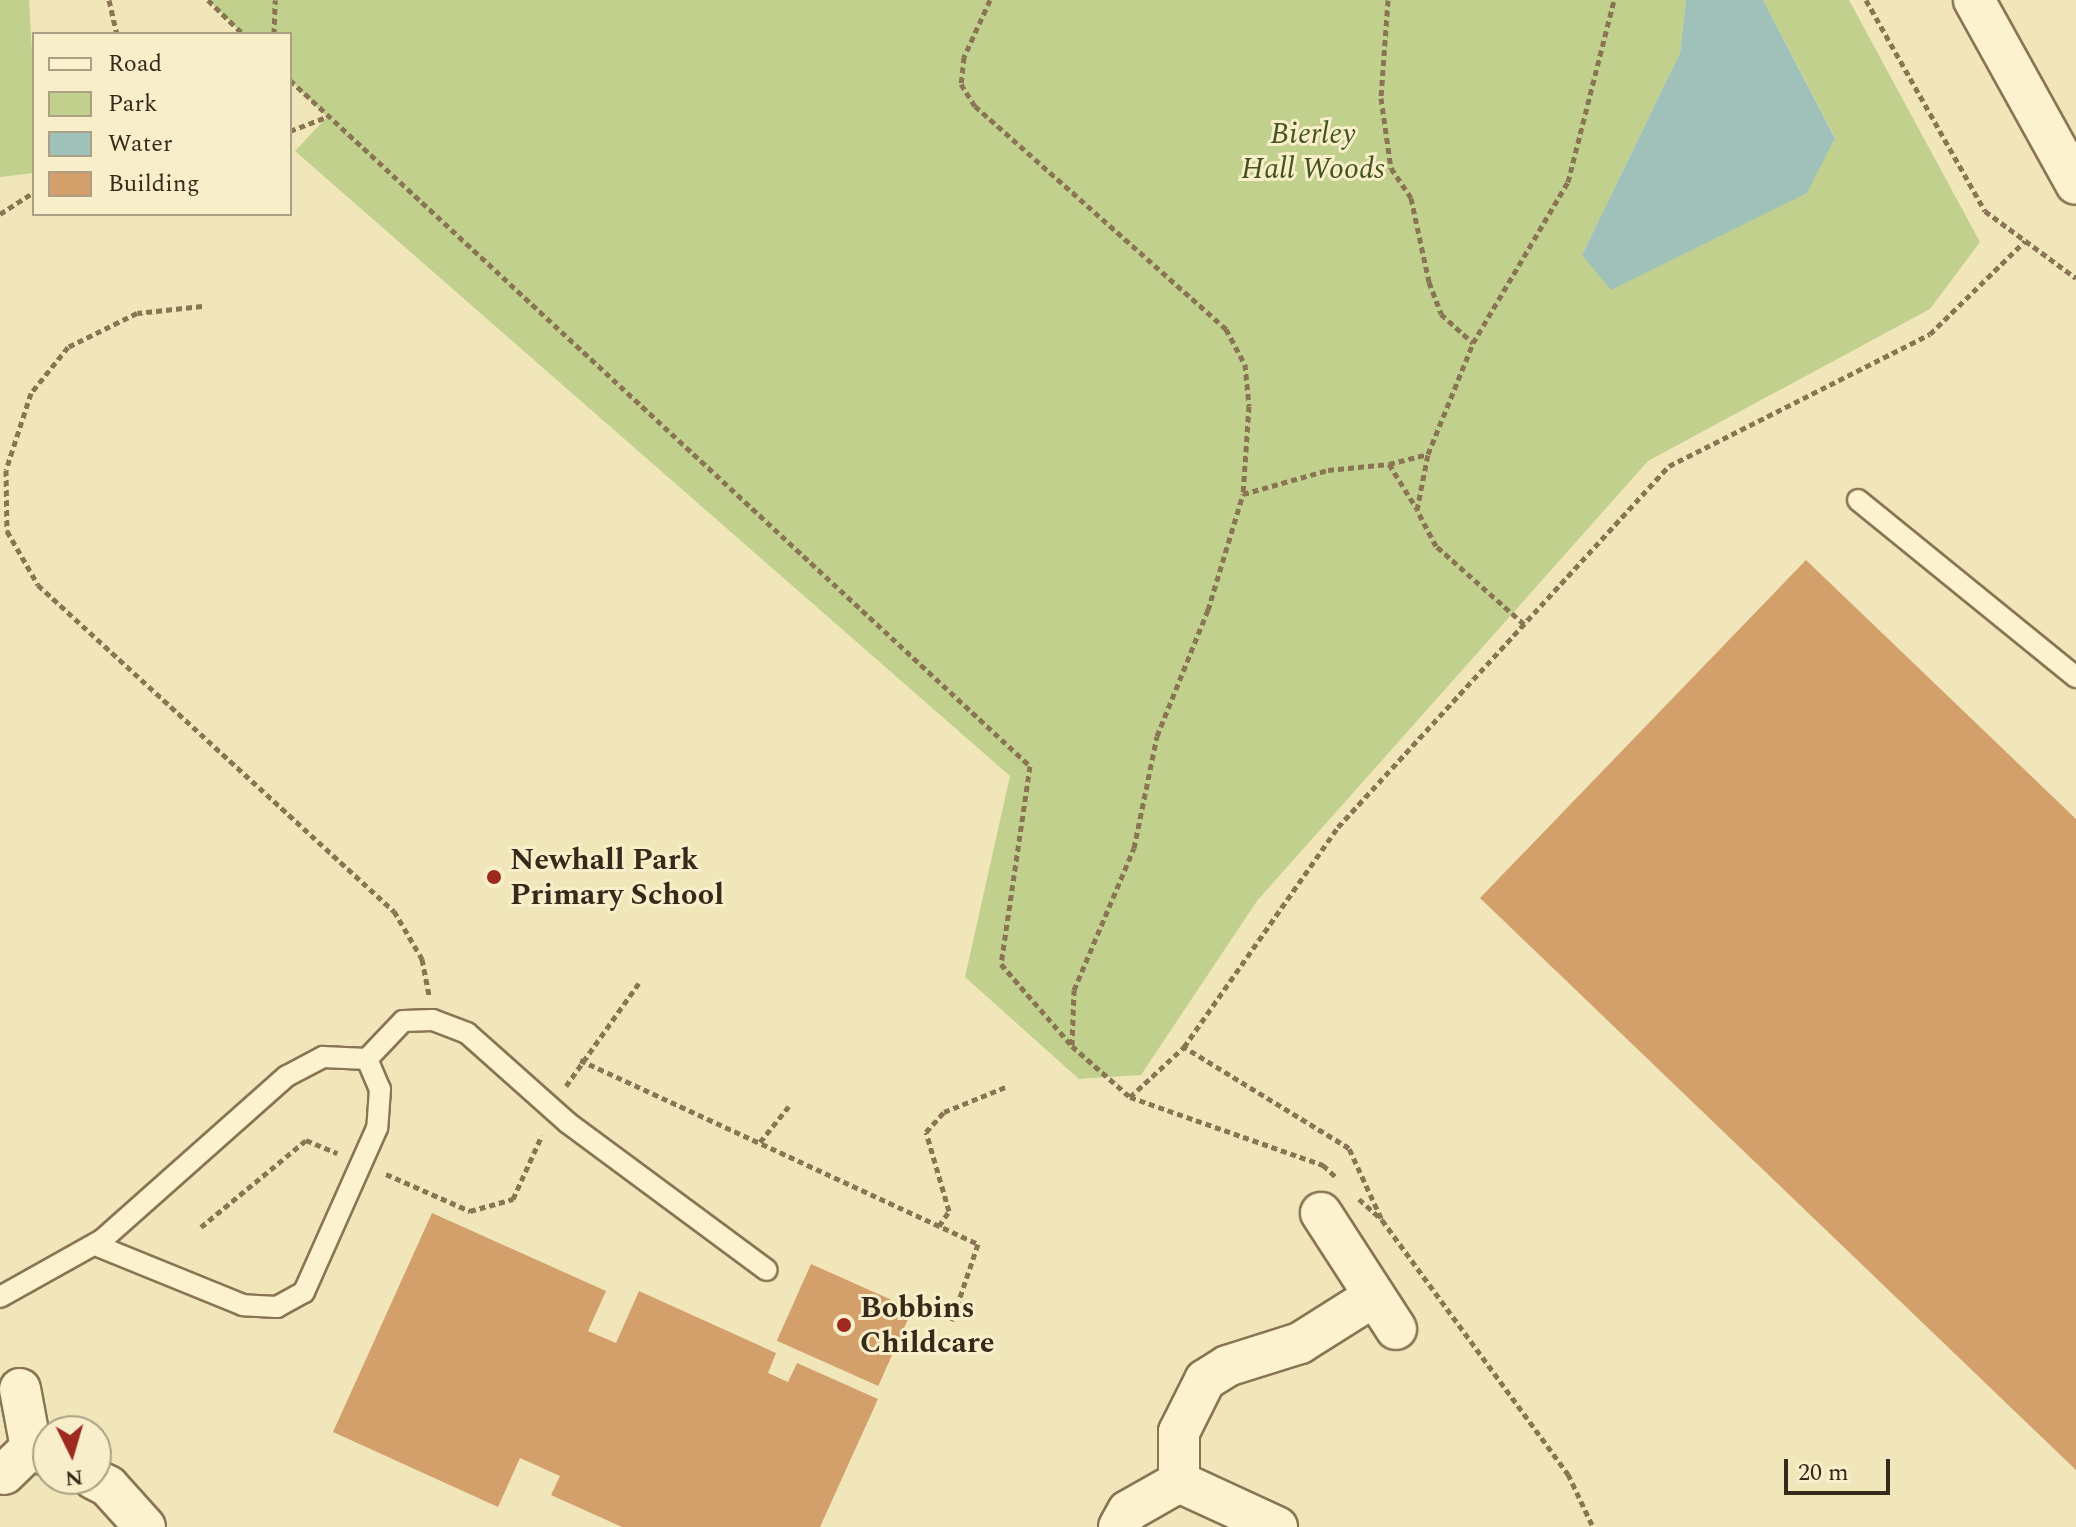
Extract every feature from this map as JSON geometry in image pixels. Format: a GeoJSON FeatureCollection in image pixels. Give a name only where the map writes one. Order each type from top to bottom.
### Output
{"type":"FeatureCollection","features":[{"type":"Feature","properties":{"kind":"street"},"geometry":{"type":"LineString","coordinates":[[1974,0],[2076,184]]}},
{"type":"Feature","properties":{"kind":"street"},"geometry":{"type":"LineString","coordinates":[[1339,1197],[1373,1297],[1396,1329]]}},
{"type":"Feature","properties":{"kind":"street"},"geometry":{"type":"LineString","coordinates":[[1179,1482],[1179,1432],[1205,1380],[1227,1366],[1300,1343],[1373,1297]]}},
{"type":"Feature","properties":{"kind":"street"},"geometry":{"type":"LineString","coordinates":[[20,1389],[27,1459]]}},
{"type":"Feature","properties":{"kind":"street"},"geometry":{"type":"LineString","coordinates":[[1119,1527],[1128,1511],[1179,1482]]}},
{"type":"Feature","properties":{"kind":"street"},"geometry":{"type":"LineString","coordinates":[[1179,1482],[1277,1527]]}},
{"type":"Feature","properties":{"kind":"street"},"geometry":{"type":"LineString","coordinates":[[112,1490],[145,1527]]}},
{"type":"Feature","properties":{"kind":"lane"},"geometry":{"type":"LineString","coordinates":[[1858,500],[2076,677]]}},
{"type":"Feature","properties":{"kind":"lane"},"geometry":{"type":"LineString","coordinates":[[0,1297],[95,1245],[287,1076],[323,1057],[367,1059],[403,1021],[433,1020],[467,1033],[554,1109],[767,1270]]}},
{"type":"Feature","properties":{"kind":"lane"},"geometry":{"type":"LineString","coordinates":[[95,1245],[243,1305],[277,1307],[304,1292],[377,1128],[380,1089],[367,1059]]}},
{"type":"Feature","properties":{"kind":"path"},"geometry":{"type":"LineString","coordinates":[[109,0],[117,32]]}},
{"type":"Feature","properties":{"kind":"path"},"geometry":{"type":"LineString","coordinates":[[208,0],[241,32]]}},
{"type":"Feature","properties":{"kind":"path"},"geometry":{"type":"LineString","coordinates":[[274,32],[275,0]]}},
{"type":"Feature","properties":{"kind":"path"},"geometry":{"type":"LineString","coordinates":[[990,0],[964,57],[961,84],[975,106],[1226,329],[1245,364],[1249,406],[1243,494],[1208,610],[1157,736],[1134,848],[1074,990],[1072,1046]]}},
{"type":"Feature","properties":{"kind":"path"},"geometry":{"type":"LineString","coordinates":[[1388,0],[1381,98],[1391,168],[1411,198],[1429,282],[1441,314],[1473,343]]}},
{"type":"Feature","properties":{"kind":"path"},"geometry":{"type":"LineString","coordinates":[[1417,510],[1428,454],[1473,343],[1568,182],[1614,0]]}},
{"type":"Feature","properties":{"kind":"path"},"geometry":{"type":"LineString","coordinates":[[1866,0],[1985,211],[2076,278]]}},
{"type":"Feature","properties":{"kind":"path"},"geometry":{"type":"LineString","coordinates":[[292,82],[1030,766],[1001,964],[1072,1046],[1130,1097],[1323,1165],[1339,1197],[1382,1220]]}},
{"type":"Feature","properties":{"kind":"path"},"geometry":{"type":"LineString","coordinates":[[292,130],[327,117]]}},
{"type":"Feature","properties":{"kind":"path"},"geometry":{"type":"LineString","coordinates":[[0,214],[32,193]]}},
{"type":"Feature","properties":{"kind":"path"},"geometry":{"type":"LineString","coordinates":[[1130,1097],[1184,1047],[1338,827],[1669,466],[1930,334],[2025,241]]}},
{"type":"Feature","properties":{"kind":"path"},"geometry":{"type":"LineString","coordinates":[[202,306],[137,313],[68,347],[31,393],[6,470],[7,531],[38,585],[394,911],[422,959],[433,1020]]}},
{"type":"Feature","properties":{"kind":"path"},"geometry":{"type":"LineString","coordinates":[[1243,494],[1328,470],[1389,464],[1428,454]]}},
{"type":"Feature","properties":{"kind":"path"},"geometry":{"type":"LineString","coordinates":[[1389,464],[1436,546],[1524,624]]}},
{"type":"Feature","properties":{"kind":"path"},"geometry":{"type":"LineString","coordinates":[[201,1227],[306,1140],[470,1211],[513,1199],[580,1060],[639,983]]}},
{"type":"Feature","properties":{"kind":"path"},"geometry":{"type":"LineString","coordinates":[[1184,1047],[1349,1148],[1382,1220],[1568,1474],[1593,1527]]}},
{"type":"Feature","properties":{"kind":"path"},"geometry":{"type":"LineString","coordinates":[[580,1060],[978,1244],[952,1321]]}},
{"type":"Feature","properties":{"kind":"path"},"geometry":{"type":"LineString","coordinates":[[939,1226],[949,1211],[926,1132],[944,1112],[1008,1086]]}},
{"type":"Feature","properties":{"kind":"path"},"geometry":{"type":"LineString","coordinates":[[760,1142],[789,1106]]}},
{"type":"Feature","properties":{"kind":"green space"},"geometry":{"type":"Polygon","coordinates":[[[0,0],[29,0],[32,173],[0,177],[0,0]]]}},
{"type":"Feature","properties":{"kind":"green space","name":"Bierley Hall Woods"},"geometry":{"type":"Polygon","coordinates":[[[208,0],[1686,0],[1680,53],[1582,255],[1835,137],[1763,0],[1849,0],[1980,242],[1930,309],[1648,461],[1257,901],[1141,1075],[1079,1079],[965,977],[1010,776],[295,151],[327,117],[292,82],[292,32],[241,32],[208,0]]]}},
{"type":"Feature","properties":{"kind":"water"},"geometry":{"type":"Polygon","coordinates":[[[1686,0],[1763,0],[1835,138],[1807,193],[1611,290],[1582,255],[1680,53],[1686,0]]]}},
{"type":"Feature","properties":{"kind":"building"},"geometry":{"type":"Polygon","coordinates":[[[1806,560],[2076,819],[2076,1470],[1480,898],[1806,560]]]}},
{"type":"Feature","properties":{"kind":"building"},"geometry":{"type":"Polygon","coordinates":[[[432,1213],[606,1291],[588,1331],[616,1343],[639,1291],[776,1353],[768,1373],[788,1382],[797,1363],[878,1399],[820,1527],[622,1527],[551,1495],[560,1476],[520,1458],[498,1507],[333,1432],[432,1213]]]}},
{"type":"Feature","properties":{"kind":"building","name":"Bobbins Childcare"},"geometry":{"type":"Polygon","coordinates":[[[811,1264],[912,1309],[878,1386],[777,1341],[811,1264]]]}},
{"type":"Feature","properties":{"kind":"place","name":"Newhall Park Primary School"},"geometry":{"type":"Point","coordinates":[494,877]}},
{"type":"Feature","properties":{"kind":"place","name":"Bobbins Childcare"},"geometry":{"type":"Point","coordinates":[844,1325]}}]}
